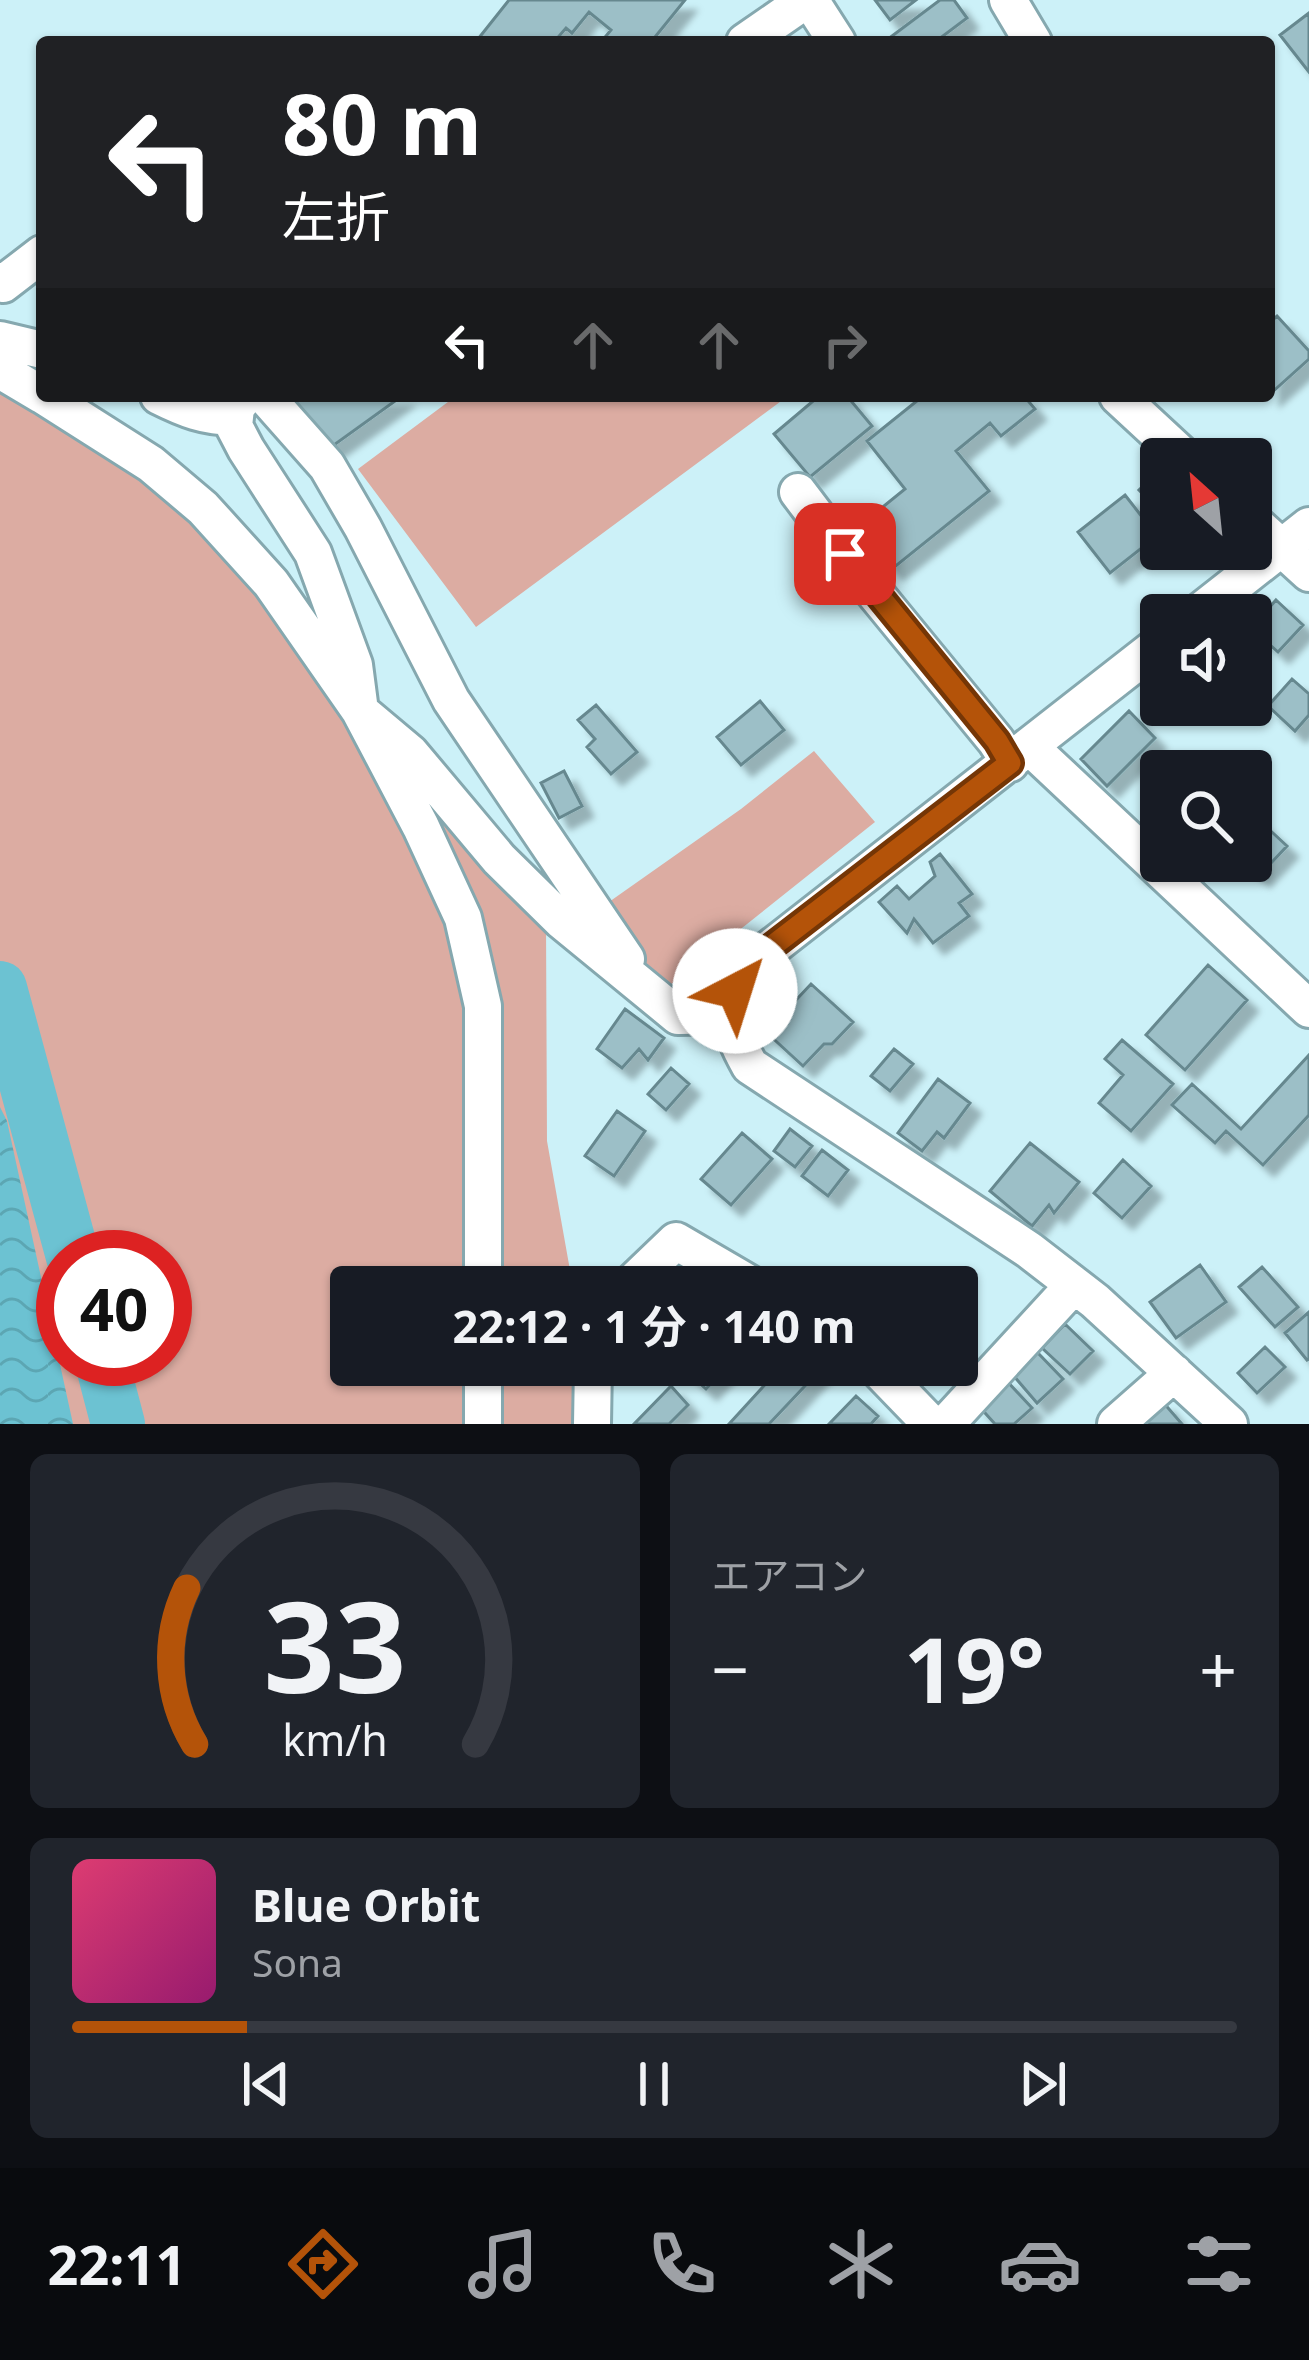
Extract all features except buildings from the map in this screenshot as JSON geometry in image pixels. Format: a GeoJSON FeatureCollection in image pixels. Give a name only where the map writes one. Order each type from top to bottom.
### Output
{"type":"FeatureCollection","features":[{"type":"Feature","properties":{"kind":"street"},"geometry":{"type":"LineString","coordinates":[[754,36],[808,0],[833,36]]}},
{"type":"Feature","properties":{"kind":"street"},"geometry":{"type":"LineString","coordinates":[[1008,0],[1030,36]]}},
{"type":"Feature","properties":{"kind":"street"},"geometry":{"type":"LineString","coordinates":[[0,281],[3,284],[36,259]]}},
{"type":"Feature","properties":{"kind":"street"},"geometry":{"type":"LineString","coordinates":[[0,340],[36,349]]}},
{"type":"Feature","properties":{"kind":"street"},"geometry":{"type":"LineString","coordinates":[[0,370],[36,392]]}},
{"type":"Feature","properties":{"kind":"street"},"geometry":{"type":"LineString","coordinates":[[53,402],[151,464],[203,508],[271,583],[360,711],[421,827],[463,918],[483,1006],[483,1266]]}},
{"type":"Feature","properties":{"kind":"street"},"geometry":{"type":"LineString","coordinates":[[171,402],[213,417],[248,403]]}},
{"type":"Feature","properties":{"kind":"street"},"geometry":{"type":"LineString","coordinates":[[1124,402],[1163,438]]}},
{"type":"Feature","properties":{"kind":"street"},"geometry":{"type":"LineString","coordinates":[[248,403],[234,426],[313,553],[354,665],[360,711],[410,753],[499,860],[562,920],[678,1016],[730,1015]]}},
{"type":"Feature","properties":{"kind":"street"},"geometry":{"type":"LineString","coordinates":[[248,403],[327,466],[451,700],[649,992]]}},
{"type":"Feature","properties":{"kind":"street"},"geometry":{"type":"LineString","coordinates":[[798,492],[997,741],[1020,755],[1309,1010]]}},
{"type":"Feature","properties":{"kind":"street"},"geometry":{"type":"LineString","coordinates":[[1223,594],[1295,537],[1309,573]]}},
{"type":"Feature","properties":{"kind":"street"},"geometry":{"type":"LineString","coordinates":[[1140,660],[749,964],[735,991],[730,1015],[736,1042],[750,1066],[1029,1250],[1095,1301],[1229,1424]]}},
{"type":"Feature","properties":{"kind":"street"},"geometry":{"type":"LineString","coordinates":[[650,1266],[676,1241],[719,1266]]}},
{"type":"Feature","properties":{"kind":"street"},"geometry":{"type":"LineString","coordinates":[[946,1424],[1074,1285]]}},
{"type":"Feature","properties":{"kind":"street"},"geometry":{"type":"LineString","coordinates":[[1116,1424],[1174,1373]]}},
{"type":"Feature","properties":{"kind":"street"},"geometry":{"type":"LineString","coordinates":[[483,1386],[483,1424]]}},
{"type":"Feature","properties":{"kind":"street"},"geometry":{"type":"LineString","coordinates":[[592,1424],[593,1386]]}},
{"type":"Feature","properties":{"kind":"street"},"geometry":{"type":"LineString","coordinates":[[894,1386],[931,1424]]}},
{"type":"Feature","properties":{"kind":"shaded area"},"geometry":{"type":"Polygon","coordinates":[[[0,370],[36,394],[36,402],[47,402],[203,508],[546,923],[547,1141],[569,1266],[330,1266],[330,1386],[583,1386],[583,1424],[0,1424],[0,370]]]}},
{"type":"Feature","properties":{"kind":"shaded area"},"geometry":{"type":"Polygon","coordinates":[[[448,402],[780,402],[476,627],[358,469],[448,402]]]}},
{"type":"Feature","properties":{"kind":"shaded area"},"geometry":{"type":"Polygon","coordinates":[[[814,751],[875,822],[664,990],[599,909],[814,751]]]}},
{"type":"Feature","properties":{"kind":"water"},"geometry":{"type":"Polygon","coordinates":[[[0,1107],[36,1254],[36,1386],[65,1386],[73,1424],[0,1424],[0,1107]]]}},
{"type":"Feature","properties":{"kind":"waterway"},"geometry":{"type":"LineString","coordinates":[[0,988],[66,1230]]}},
{"type":"Feature","properties":{"kind":"waterway"},"geometry":{"type":"LineString","coordinates":[[108,1386],[118,1424]]}},
{"type":"Feature","properties":{"kind":"route"},"geometry":{"type":"LineString","coordinates":[[735,991],[749,964],[1010,763],[845,554]]}}]}
